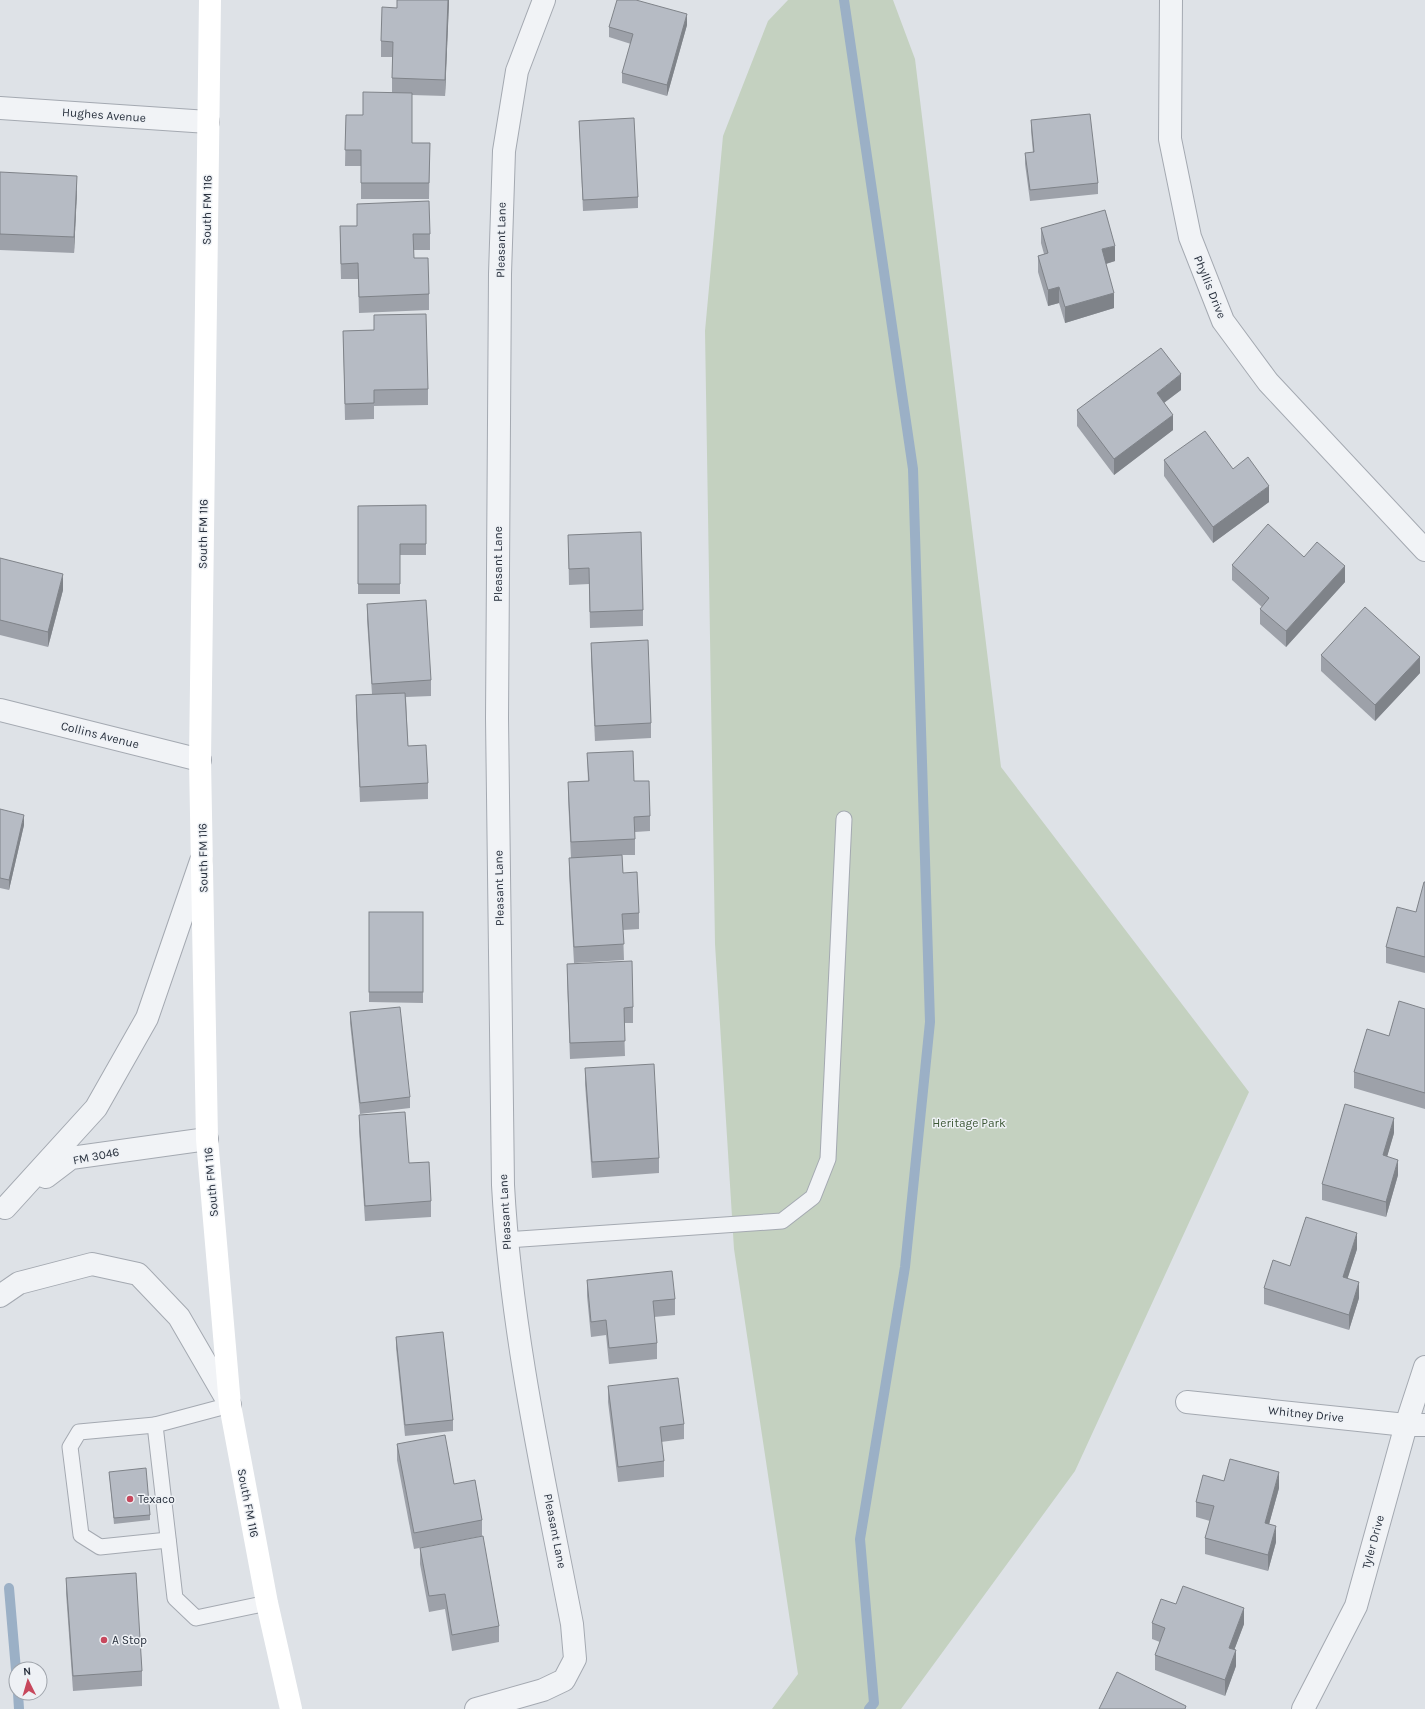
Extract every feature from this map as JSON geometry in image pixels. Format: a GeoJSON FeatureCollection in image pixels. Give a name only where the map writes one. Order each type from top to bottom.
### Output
{"type":"FeatureCollection","features":[{"type":"Feature","properties":{"kind":"main road","name":"South FM 116"},"geometry":{"type":"LineString","coordinates":[[210,0],[200,760],[203,856],[207,1139],[230,1405],[267,1603],[291,1709]]}},
{"type":"Feature","properties":{"kind":"street","name":"Pleasant Lane"},"geometry":{"type":"LineString","coordinates":[[476,1709],[543,1690],[564,1680],[575,1659],[572,1624],[524,1374],[506,1240],[503,1185],[497,718],[500,274],[504,151],[518,71],[544,0]]}},
{"type":"Feature","properties":{"kind":"street","name":"Phyllis Drive"},"geometry":{"type":"LineString","coordinates":[[1171,0],[1170,139],[1190,237],[1223,321],[1268,382],[1425,550]]}},
{"type":"Feature","properties":{"kind":"street","name":"Hughes Avenue"},"geometry":{"type":"LineString","coordinates":[[0,108],[208,122]]}},
{"type":"Feature","properties":{"kind":"street","name":"Collins Avenue"},"geometry":{"type":"LineString","coordinates":[[0,710],[200,760]]}},
{"type":"Feature","properties":{"kind":"street"},"geometry":{"type":"LineString","coordinates":[[2,1210],[96,1108],[147,1018],[203,856]]}},
{"type":"Feature","properties":{"kind":"street","name":"FM 3046"},"geometry":{"type":"LineString","coordinates":[[2,1210],[72,1158],[207,1139]]}},
{"type":"Feature","properties":{"kind":"street"},"geometry":{"type":"LineString","coordinates":[[0,1296],[19,1283],[92,1264],[138,1274],[179,1317],[230,1405]]}},
{"type":"Feature","properties":{"kind":"street","name":"Tyler Drive"},"geometry":{"type":"LineString","coordinates":[[1303,1709],[1356,1606],[1415,1425],[1425,1367]]}},
{"type":"Feature","properties":{"kind":"street","name":"Whitney Drive"},"geometry":{"type":"LineString","coordinates":[[1187,1402],[1415,1425]]}},
{"type":"Feature","properties":{"kind":"lane"},"geometry":{"type":"LineString","coordinates":[[506,1240],[782,1221],[813,1197],[828,1160],[844,819]]}},
{"type":"Feature","properties":{"kind":"lane"},"geometry":{"type":"LineString","coordinates":[[168,1540],[100,1547],[81,1535],[70,1447],[79,1432],[155,1425],[230,1405]]}},
{"type":"Feature","properties":{"kind":"lane"},"geometry":{"type":"LineString","coordinates":[[155,1425],[175,1598],[196,1618],[267,1603]]}},
{"type":"Feature","properties":{"kind":"green space","name":"Heritage Park"},"geometry":{"type":"Polygon","coordinates":[[[788,0],[893,0],[915,59],[1001,767],[1249,1092],[1075,1471],[901,1709],[772,1709],[798,1674],[734,1249],[715,944],[705,331],[723,136],[768,21],[788,0]]]}},
{"type":"Feature","properties":{"kind":"building"},"geometry":{"type":"Polygon","coordinates":[[[397,0],[448,0],[445,80],[392,78],[393,42],[381,41],[382,7],[397,8],[397,0]]]}},
{"type":"Feature","properties":{"kind":"building"},"geometry":{"type":"Polygon","coordinates":[[[617,0],[636,0],[687,14],[667,85],[622,73],[633,34],[609,27],[617,0]]]}},
{"type":"Feature","properties":{"kind":"building"},"geometry":{"type":"Polygon","coordinates":[[[363,92],[412,93],[412,143],[430,143],[429,183],[361,183],[361,150],[345,150],[346,115],[363,115],[363,92]]]}},
{"type":"Feature","properties":{"kind":"building"},"geometry":{"type":"Polygon","coordinates":[[[1090,114],[1098,183],[1030,190],[1025,153],[1034,152],[1031,120],[1090,114]]]}},
{"type":"Feature","properties":{"kind":"building"},"geometry":{"type":"Polygon","coordinates":[[[634,118],[638,197],[583,200],[579,121],[634,118]]]}},
{"type":"Feature","properties":{"kind":"building"},"geometry":{"type":"Polygon","coordinates":[[[0,172],[77,176],[74,237],[0,234],[0,172]]]}},
{"type":"Feature","properties":{"kind":"building"},"geometry":{"type":"Polygon","coordinates":[[[429,201],[430,234],[413,234],[414,258],[428,258],[429,294],[359,297],[358,263],[341,264],[340,226],[357,226],[357,204],[429,201]]]}},
{"type":"Feature","properties":{"kind":"building"},"geometry":{"type":"Polygon","coordinates":[[[1105,210],[1115,246],[1102,249],[1114,293],[1065,307],[1059,287],[1048,290],[1038,256],[1048,253],[1041,228],[1105,210]]]}},
{"type":"Feature","properties":{"kind":"building"},"geometry":{"type":"Polygon","coordinates":[[[426,314],[428,389],[374,390],[374,403],[345,404],[343,331],[374,330],[374,315],[426,314]]]}},
{"type":"Feature","properties":{"kind":"building"},"geometry":{"type":"Polygon","coordinates":[[[1161,348],[1181,374],[1157,393],[1173,415],[1114,459],[1077,410],[1161,348]]]}},
{"type":"Feature","properties":{"kind":"building"},"geometry":{"type":"Polygon","coordinates":[[[1205,431],[1233,469],[1248,457],[1269,486],[1213,527],[1164,460],[1205,431]]]}},
{"type":"Feature","properties":{"kind":"building"},"geometry":{"type":"Polygon","coordinates":[[[426,505],[426,544],[400,544],[400,584],[358,584],[358,506],[426,505]]]}},
{"type":"Feature","properties":{"kind":"building"},"geometry":{"type":"Polygon","coordinates":[[[1268,524],[1304,557],[1317,542],[1345,566],[1286,631],[1260,609],[1269,598],[1232,565],[1268,524]]]}},
{"type":"Feature","properties":{"kind":"building"},"geometry":{"type":"Polygon","coordinates":[[[641,532],[643,610],[590,612],[589,568],[569,569],[568,535],[641,532]]]}},
{"type":"Feature","properties":{"kind":"building"},"geometry":{"type":"Polygon","coordinates":[[[0,558],[63,574],[48,632],[0,620],[0,558]]]}},
{"type":"Feature","properties":{"kind":"building"},"geometry":{"type":"Polygon","coordinates":[[[426,600],[431,680],[372,684],[367,604],[426,600]]]}},
{"type":"Feature","properties":{"kind":"building"},"geometry":{"type":"Polygon","coordinates":[[[1365,607],[1420,657],[1375,705],[1321,655],[1365,607]]]}},
{"type":"Feature","properties":{"kind":"building"},"geometry":{"type":"Polygon","coordinates":[[[648,640],[651,723],[595,726],[591,643],[648,640]]]}},
{"type":"Feature","properties":{"kind":"building"},"geometry":{"type":"Polygon","coordinates":[[[405,693],[408,746],[426,745],[428,783],[360,787],[356,695],[405,693]]]}},
{"type":"Feature","properties":{"kind":"building"},"geometry":{"type":"Polygon","coordinates":[[[633,751],[634,781],[649,781],[650,816],[634,817],[635,839],[571,842],[568,782],[589,781],[587,753],[633,751]]]}},
{"type":"Feature","properties":{"kind":"building"},"geometry":{"type":"Polygon","coordinates":[[[0,809],[24,815],[9,880],[0,878],[0,809]]]}},
{"type":"Feature","properties":{"kind":"building"},"geometry":{"type":"Polygon","coordinates":[[[622,855],[623,873],[637,872],[639,913],[622,914],[624,944],[574,947],[569,858],[622,855]]]}},
{"type":"Feature","properties":{"kind":"building"},"geometry":{"type":"Polygon","coordinates":[[[1424,882],[1425,957],[1386,947],[1397,907],[1416,912],[1424,882]]]}},
{"type":"Feature","properties":{"kind":"building"},"geometry":{"type":"Polygon","coordinates":[[[369,912],[423,912],[423,992],[369,992],[369,912]]]}},
{"type":"Feature","properties":{"kind":"building"},"geometry":{"type":"Polygon","coordinates":[[[632,961],[633,1007],[624,1008],[625,1041],[570,1043],[567,964],[632,961]]]}},
{"type":"Feature","properties":{"kind":"building"},"geometry":{"type":"Polygon","coordinates":[[[1399,1001],[1425,1009],[1425,1093],[1354,1072],[1367,1029],[1389,1036],[1399,1001]]]}},
{"type":"Feature","properties":{"kind":"building"},"geometry":{"type":"Polygon","coordinates":[[[400,1007],[410,1097],[360,1103],[350,1012],[400,1007]]]}},
{"type":"Feature","properties":{"kind":"building"},"geometry":{"type":"Polygon","coordinates":[[[654,1064],[659,1158],[592,1162],[585,1068],[654,1064]]]}},
{"type":"Feature","properties":{"kind":"building"},"geometry":{"type":"Polygon","coordinates":[[[1345,1104],[1394,1118],[1383,1155],[1398,1160],[1386,1202],[1322,1184],[1345,1104]]]}},
{"type":"Feature","properties":{"kind":"building"},"geometry":{"type":"Polygon","coordinates":[[[405,1112],[409,1163],[429,1162],[431,1201],[365,1206],[359,1115],[405,1112]]]}},
{"type":"Feature","properties":{"kind":"building"},"geometry":{"type":"Polygon","coordinates":[[[1306,1217],[1357,1233],[1343,1277],[1359,1282],[1349,1315],[1264,1288],[1273,1260],[1290,1266],[1306,1217]]]}},
{"type":"Feature","properties":{"kind":"building"},"geometry":{"type":"Polygon","coordinates":[[[672,1271],[675,1299],[653,1301],[657,1343],[609,1348],[606,1320],[591,1322],[587,1280],[672,1271]]]}},
{"type":"Feature","properties":{"kind":"building"},"geometry":{"type":"Polygon","coordinates":[[[443,1332],[453,1420],[405,1425],[396,1337],[443,1332]]]}},
{"type":"Feature","properties":{"kind":"building"},"geometry":{"type":"Polygon","coordinates":[[[678,1378],[684,1424],[660,1427],[664,1461],[618,1467],[608,1386],[678,1378]]]}},
{"type":"Feature","properties":{"kind":"building"},"geometry":{"type":"Polygon","coordinates":[[[445,1435],[454,1484],[475,1480],[482,1520],[414,1533],[397,1444],[445,1435]]]}},
{"type":"Feature","properties":{"kind":"building"},"geometry":{"type":"Polygon","coordinates":[[[1230,1459],[1279,1472],[1265,1523],[1276,1526],[1268,1555],[1205,1538],[1214,1506],[1196,1502],[1203,1475],[1224,1481],[1230,1459]]]}},
{"type":"Feature","properties":{"kind":"building","name":"Texaco"},"geometry":{"type":"Polygon","coordinates":[[[146,1468],[150,1515],[114,1518],[109,1472],[146,1468]]]}},
{"type":"Feature","properties":{"kind":"building"},"geometry":{"type":"Polygon","coordinates":[[[483,1536],[499,1626],[452,1635],[445,1594],[429,1596],[420,1548],[483,1536]]]}},
{"type":"Feature","properties":{"kind":"building","name":"A Stop"},"geometry":{"type":"Polygon","coordinates":[[[136,1573],[142,1671],[73,1676],[66,1578],[136,1573]]]}},
{"type":"Feature","properties":{"kind":"building"},"geometry":{"type":"Polygon","coordinates":[[[1183,1586],[1244,1608],[1229,1648],[1236,1650],[1225,1680],[1155,1655],[1165,1628],[1152,1623],[1161,1599],[1176,1604],[1183,1586]]]}},
{"type":"Feature","properties":{"kind":"building"},"geometry":{"type":"Polygon","coordinates":[[[1117,1672],[1186,1706],[1185,1709],[1099,1709],[1117,1672]]]}},
{"type":"Feature","properties":{"kind":"waterway"},"geometry":{"type":"LineString","coordinates":[[844,0],[913,469],[930,1022],[905,1267],[860,1539],[874,1703],[869,1709]]}},
{"type":"Feature","properties":{"kind":"waterway"},"geometry":{"type":"LineString","coordinates":[[9,1588],[15,1661]]}},
{"type":"Feature","properties":{"kind":"waterway"},"geometry":{"type":"LineString","coordinates":[[18,1701],[19,1709]]}},
{"type":"Feature","properties":{"kind":"place","name":"Texaco"},"geometry":{"type":"Point","coordinates":[130,1499]}},
{"type":"Feature","properties":{"kind":"place","name":"A Stop"},"geometry":{"type":"Point","coordinates":[104,1640]}}]}
